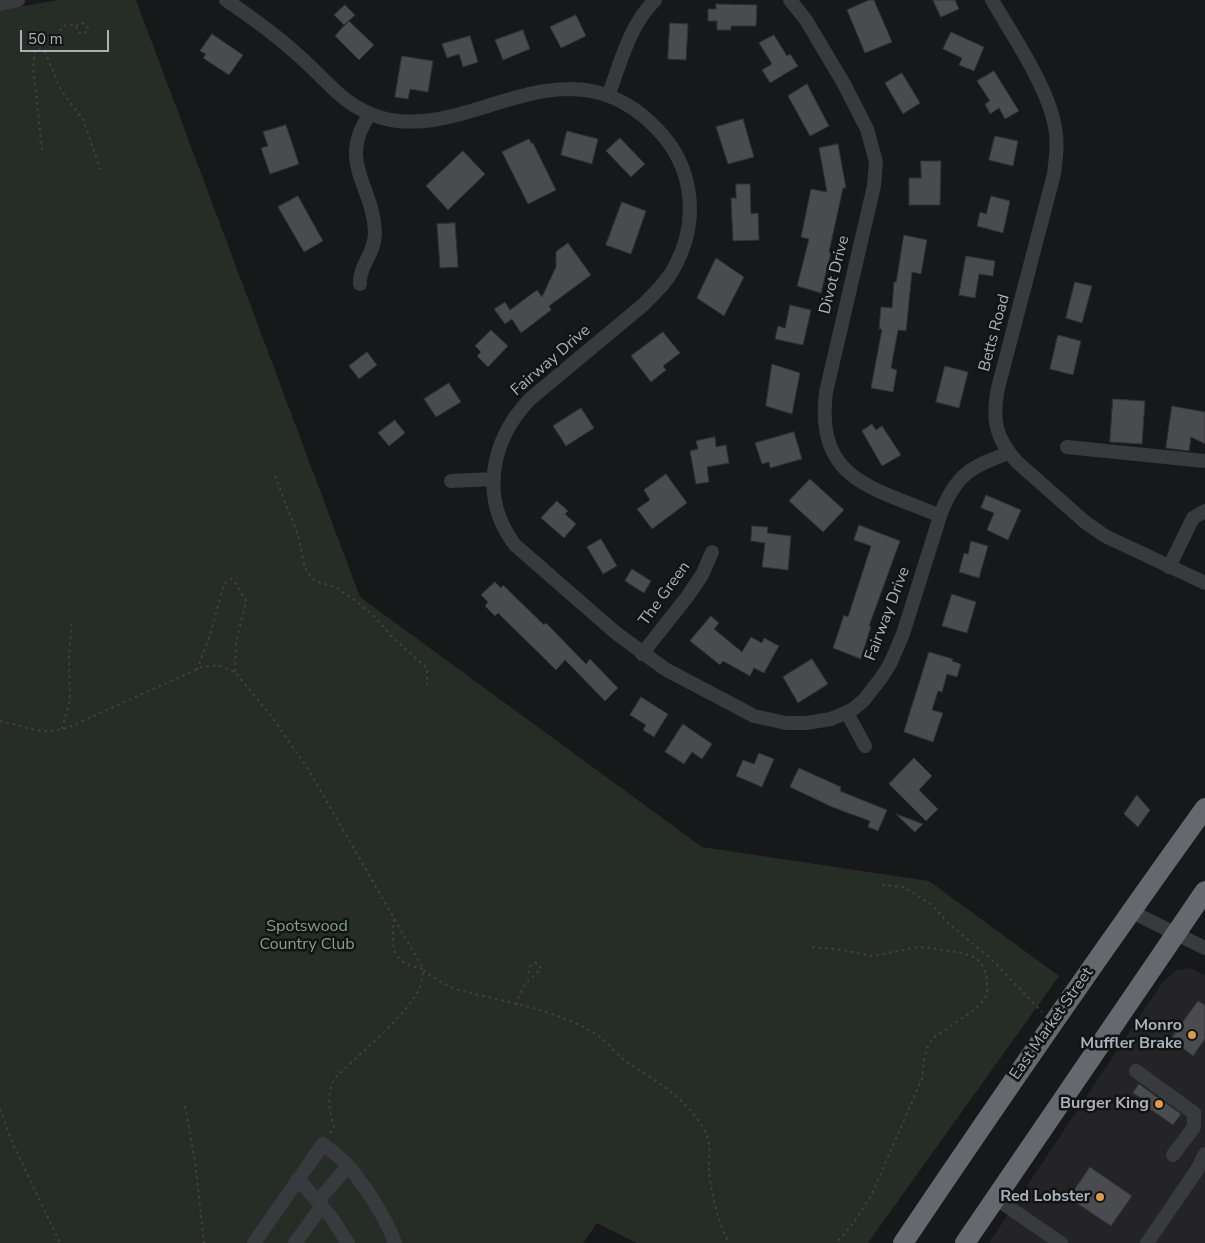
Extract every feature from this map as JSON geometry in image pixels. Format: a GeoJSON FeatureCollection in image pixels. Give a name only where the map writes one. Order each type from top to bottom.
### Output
{"type":"FeatureCollection","features":[{"type":"Feature","properties":{"kind":"highway","name":"East Market Street"},"geometry":{"type":"LineString","coordinates":[[903,1243],[1052,1023],[1205,808]]}},
{"type":"Feature","properties":{"kind":"highway"},"geometry":{"type":"LineString","coordinates":[[965,1243],[1205,891]]}},
{"type":"Feature","properties":{"kind":"street"},"geometry":{"type":"LineString","coordinates":[[0,4],[18,0]]}},
{"type":"Feature","properties":{"kind":"street","name":"Fairway Drive"},"geometry":{"type":"LineString","coordinates":[[226,0],[298,54],[343,99],[370,114],[396,121],[428,120],[538,91],[561,88],[586,90],[608,96],[629,106],[651,123],[665,138],[681,162],[688,181],[691,201],[684,244],[674,269],[655,293],[521,408],[507,429],[499,446],[494,466],[497,505],[501,522],[515,545],[594,615],[642,654],[665,669],[758,717],[786,723],[801,723],[831,719],[847,713],[858,706],[869,695],[894,657],[940,516],[951,492],[969,470],[1009,452]]}},
{"type":"Feature","properties":{"kind":"street"},"geometry":{"type":"LineString","coordinates":[[608,96],[629,37],[655,0]]}},
{"type":"Feature","properties":{"kind":"street","name":"Divot Drive"},"geometry":{"type":"LineString","coordinates":[[790,0],[804,17],[860,114],[873,147],[876,162],[874,186],[826,392],[824,420],[828,442],[838,462],[855,478],[890,496],[940,516]]}},
{"type":"Feature","properties":{"kind":"street","name":"Betts Road"},"geometry":{"type":"LineString","coordinates":[[992,0],[1041,86],[1053,116],[1056,137],[1054,174],[1002,370],[995,406],[996,428],[1009,452],[1017,462],[1092,528],[1105,536],[1205,583]]}},
{"type":"Feature","properties":{"kind":"street"},"geometry":{"type":"LineString","coordinates":[[360,284],[360,273],[372,252],[375,235],[371,208],[358,170],[356,154],[360,131],[370,114]]}},
{"type":"Feature","properties":{"kind":"street"},"geometry":{"type":"LineString","coordinates":[[1067,446],[1205,461]]}},
{"type":"Feature","properties":{"kind":"street"},"geometry":{"type":"LineString","coordinates":[[451,481],[494,480]]}},
{"type":"Feature","properties":{"kind":"street"},"geometry":{"type":"LineString","coordinates":[[1169,567],[1193,518],[1205,511]]}},
{"type":"Feature","properties":{"kind":"street","name":"The Green"},"geometry":{"type":"LineString","coordinates":[[642,654],[687,597],[702,575],[712,552]]}},
{"type":"Feature","properties":{"kind":"street"},"geometry":{"type":"LineString","coordinates":[[847,713],[865,746]]}},
{"type":"Feature","properties":{"kind":"street"},"geometry":{"type":"LineString","coordinates":[[1130,911],[1205,948]]}},
{"type":"Feature","properties":{"kind":"street"},"geometry":{"type":"LineString","coordinates":[[1136,1071],[1194,1113],[1194,1127],[1173,1155]]}},
{"type":"Feature","properties":{"kind":"street"},"geometry":{"type":"LineString","coordinates":[[254,1243],[322,1144],[348,1166],[378,1207],[394,1243]]}},
{"type":"Feature","properties":{"kind":"street"},"geometry":{"type":"LineString","coordinates":[[1147,1243],[1197,1170],[1205,1154]]}},
{"type":"Feature","properties":{"kind":"street"},"geometry":{"type":"LineString","coordinates":[[295,1243],[320,1204],[348,1166]]}},
{"type":"Feature","properties":{"kind":"street"},"geometry":{"type":"LineString","coordinates":[[298,1179],[320,1204],[347,1242]]}},
{"type":"Feature","properties":{"kind":"street"},"geometry":{"type":"LineString","coordinates":[[995,1198],[1061,1243]]}},
{"type":"Feature","properties":{"kind":"path"},"geometry":{"type":"LineString","coordinates":[[44,52],[54,40],[59,29],[69,24],[76,26],[83,23],[88,28],[88,31],[82,34],[78,32],[76,26]]}},
{"type":"Feature","properties":{"kind":"path"},"geometry":{"type":"LineString","coordinates":[[42,150],[32,66],[35,50],[42,49],[62,90],[84,121],[100,168]]}},
{"type":"Feature","properties":{"kind":"path"},"geometry":{"type":"LineString","coordinates":[[275,476],[298,534],[305,568],[310,577],[315,581],[338,588],[370,613],[392,637],[427,668],[427,686]]}},
{"type":"Feature","properties":{"kind":"path"},"geometry":{"type":"LineString","coordinates":[[196,670],[210,635],[224,584],[231,579],[246,602],[236,643],[235,672]]}},
{"type":"Feature","properties":{"kind":"path"},"geometry":{"type":"LineString","coordinates":[[62,729],[70,699],[69,656],[72,620]]}},
{"type":"Feature","properties":{"kind":"path"},"geometry":{"type":"LineString","coordinates":[[0,720],[33,731],[62,729],[208,666],[218,666],[235,672],[272,717],[301,759],[394,916],[423,969],[434,979],[454,989],[549,1012],[566,1019],[600,1037],[628,1063],[664,1086],[689,1109],[708,1138],[712,1185],[721,1223],[729,1243]]}},
{"type":"Feature","properties":{"kind":"path"},"geometry":{"type":"LineString","coordinates":[[882,885],[904,887],[932,904],[949,924],[991,960],[1052,1023]]}},
{"type":"Feature","properties":{"kind":"path"},"geometry":{"type":"LineString","coordinates":[[394,916],[396,957],[410,966],[423,969]]}},
{"type":"Feature","properties":{"kind":"path"},"geometry":{"type":"LineString","coordinates":[[812,947],[872,956],[918,947],[949,950],[976,958],[984,969],[987,981],[987,993],[980,1006],[938,1034],[929,1044],[924,1059],[922,1079],[871,1196],[858,1218],[836,1243]]}},
{"type":"Feature","properties":{"kind":"path"},"geometry":{"type":"LineString","coordinates":[[516,1004],[528,978],[530,966],[535,963],[539,964],[541,968],[528,978]]}},
{"type":"Feature","properties":{"kind":"path"},"geometry":{"type":"LineString","coordinates":[[322,1144],[334,1127],[328,1097],[330,1087],[335,1078],[393,1023],[417,994],[423,976],[423,969]]}},
{"type":"Feature","properties":{"kind":"path"},"geometry":{"type":"LineString","coordinates":[[185,1106],[195,1162],[204,1243]]}},
{"type":"Feature","properties":{"kind":"path"},"geometry":{"type":"LineString","coordinates":[[0,1109],[12,1142],[60,1243]]}},
{"type":"Feature","properties":{"kind":"shaded area"},"geometry":{"type":"Polygon","coordinates":[[[1191,968],[1205,976],[1205,1243],[989,1243],[1162,983],[1175,971],[1191,968]]]}},
{"type":"Feature","properties":{"kind":"green space","name":"Spotswood Country Club"},"geometry":{"type":"Polygon","coordinates":[[[58,0],[136,0],[360,597],[702,847],[929,881],[1059,976],[868,1243],[637,1243],[597,1223],[583,1243],[0,1243],[0,10],[58,0]]]}},
{"type":"Feature","properties":{"kind":"building"},"geometry":{"type":"Polygon","coordinates":[[[869,0],[874,0],[892,42],[865,53],[847,10],[869,0]]]}},
{"type":"Feature","properties":{"kind":"building"},"geometry":{"type":"Polygon","coordinates":[[[933,0],[955,0],[959,9],[941,17],[933,0]]]}},
{"type":"Feature","properties":{"kind":"building"},"geometry":{"type":"Polygon","coordinates":[[[716,4],[757,5],[756,26],[731,26],[731,30],[717,30],[717,21],[708,21],[708,9],[716,9],[716,4]]]}},
{"type":"Feature","properties":{"kind":"building"},"geometry":{"type":"Polygon","coordinates":[[[345,5],[355,15],[344,25],[334,15],[345,5]]]}},
{"type":"Feature","properties":{"kind":"building"},"geometry":{"type":"Polygon","coordinates":[[[576,15],[586,36],[561,48],[550,27],[576,15]]]}},
{"type":"Feature","properties":{"kind":"building"},"geometry":{"type":"Polygon","coordinates":[[[349,21],[374,45],[359,60],[335,36],[349,21]]]}},
{"type":"Feature","properties":{"kind":"building"},"geometry":{"type":"Polygon","coordinates":[[[670,23],[688,24],[686,60],[668,59],[670,23]]]}},
{"type":"Feature","properties":{"kind":"building"},"geometry":{"type":"Polygon","coordinates":[[[523,30],[530,49],[503,60],[495,40],[523,30]]]}},
{"type":"Feature","properties":{"kind":"building"},"geometry":{"type":"Polygon","coordinates":[[[951,32],[984,47],[974,71],[959,65],[962,58],[943,49],[951,32]]]}},
{"type":"Feature","properties":{"kind":"building"},"geometry":{"type":"Polygon","coordinates":[[[212,34],[243,55],[229,75],[203,58],[206,54],[200,51],[212,34]]]}},
{"type":"Feature","properties":{"kind":"building"},"geometry":{"type":"Polygon","coordinates":[[[774,35],[787,56],[790,54],[798,66],[770,83],[762,70],[772,64],[759,43],[774,35]]]}},
{"type":"Feature","properties":{"kind":"building"},"geometry":{"type":"Polygon","coordinates":[[[470,36],[478,62],[463,67],[459,54],[447,58],[442,44],[470,36]]]}},
{"type":"Feature","properties":{"kind":"building"},"geometry":{"type":"Polygon","coordinates":[[[402,56],[433,61],[428,92],[410,89],[408,99],[395,97],[402,56]]]}},
{"type":"Feature","properties":{"kind":"building"},"geometry":{"type":"Polygon","coordinates":[[[994,71],[1019,111],[1005,119],[999,108],[990,114],[985,104],[990,101],[977,81],[994,71]]]}},
{"type":"Feature","properties":{"kind":"building"},"geometry":{"type":"Polygon","coordinates":[[[902,73],[920,103],[903,114],[885,83],[902,73]]]}},
{"type":"Feature","properties":{"kind":"building"},"geometry":{"type":"Polygon","coordinates":[[[807,84],[829,126],[810,136],[788,96],[807,84]]]}},
{"type":"Feature","properties":{"kind":"building"},"geometry":{"type":"Polygon","coordinates":[[[743,119],[754,157],[728,164],[716,127],[743,119]]]}},
{"type":"Feature","properties":{"kind":"building"},"geometry":{"type":"Polygon","coordinates":[[[286,125],[299,164],[270,174],[261,148],[268,146],[263,132],[286,125]]]}},
{"type":"Feature","properties":{"kind":"building"},"geometry":{"type":"Polygon","coordinates":[[[567,131],[598,139],[592,164],[561,155],[567,131]]]}},
{"type":"Feature","properties":{"kind":"building"},"geometry":{"type":"Polygon","coordinates":[[[995,136],[1018,141],[1013,166],[989,160],[995,136]]]}},
{"type":"Feature","properties":{"kind":"building"},"geometry":{"type":"Polygon","coordinates":[[[620,138],[645,164],[631,177],[606,151],[620,138]]]}},
{"type":"Feature","properties":{"kind":"building"},"geometry":{"type":"Polygon","coordinates":[[[529,139],[533,143],[556,190],[528,204],[502,152],[529,139]]]}},
{"type":"Feature","properties":{"kind":"building"},"geometry":{"type":"Polygon","coordinates":[[[838,144],[846,188],[843,188],[829,252],[831,253],[821,293],[797,286],[809,239],[801,237],[811,189],[827,192],[819,148],[838,144]]]}},
{"type":"Feature","properties":{"kind":"building"},"geometry":{"type":"Polygon","coordinates":[[[463,151],[485,174],[448,210],[426,186],[463,151]]]}},
{"type":"Feature","properties":{"kind":"building"},"geometry":{"type":"Polygon","coordinates":[[[921,161],[941,161],[940,205],[909,205],[909,178],[921,178],[921,161]]]}},
{"type":"Feature","properties":{"kind":"building"},"geometry":{"type":"Polygon","coordinates":[[[736,184],[750,184],[751,214],[758,213],[759,240],[733,241],[731,198],[736,198],[736,184]]]}},
{"type":"Feature","properties":{"kind":"building"},"geometry":{"type":"Polygon","coordinates":[[[298,196],[323,241],[304,252],[278,207],[298,196]]]}},
{"type":"Feature","properties":{"kind":"building"},"geometry":{"type":"Polygon","coordinates":[[[991,196],[1010,201],[1003,233],[977,226],[980,212],[986,214],[991,196]]]}},
{"type":"Feature","properties":{"kind":"building"},"geometry":{"type":"Polygon","coordinates":[[[622,202],[646,211],[631,254],[606,245],[622,202]]]}},
{"type":"Feature","properties":{"kind":"building"},"geometry":{"type":"Polygon","coordinates":[[[455,223],[458,267],[440,268],[437,224],[455,223]]]}},
{"type":"Feature","properties":{"kind":"building"},"geometry":{"type":"Polygon","coordinates":[[[904,235],[927,240],[921,274],[912,272],[906,331],[898,330],[891,368],[897,370],[893,392],[871,388],[882,329],[879,329],[881,307],[892,308],[894,282],[896,282],[904,235]]]}},
{"type":"Feature","properties":{"kind":"building"},"geometry":{"type":"Polygon","coordinates":[[[568,243],[591,275],[549,306],[551,310],[521,333],[512,319],[505,324],[494,309],[505,302],[510,310],[537,290],[542,297],[556,267],[556,252],[568,243]]]}},
{"type":"Feature","properties":{"kind":"building"},"geometry":{"type":"Polygon","coordinates":[[[966,256],[995,261],[993,276],[979,274],[975,298],[959,295],[966,256]]]}},
{"type":"Feature","properties":{"kind":"building"},"geometry":{"type":"Polygon","coordinates":[[[716,258],[744,277],[724,316],[697,298],[716,258]]]}},
{"type":"Feature","properties":{"kind":"building"},"geometry":{"type":"Polygon","coordinates":[[[1075,282],[1092,286],[1082,323],[1066,318],[1075,282]]]}},
{"type":"Feature","properties":{"kind":"building"},"geometry":{"type":"Polygon","coordinates":[[[790,305],[811,310],[803,345],[775,339],[778,326],[785,328],[790,305]]]}},
{"type":"Feature","properties":{"kind":"building"},"geometry":{"type":"Polygon","coordinates":[[[491,330],[508,346],[488,367],[477,356],[481,352],[475,346],[491,330]]]}},
{"type":"Feature","properties":{"kind":"building"},"geometry":{"type":"Polygon","coordinates":[[[663,332],[680,353],[663,366],[666,370],[651,382],[631,356],[663,332]]]}},
{"type":"Feature","properties":{"kind":"building"},"geometry":{"type":"Polygon","coordinates":[[[1058,335],[1081,341],[1073,375],[1050,369],[1058,335]]]}},
{"type":"Feature","properties":{"kind":"building"},"geometry":{"type":"Polygon","coordinates":[[[367,352],[377,365],[359,379],[349,366],[367,352]]]}},
{"type":"Feature","properties":{"kind":"building"},"geometry":{"type":"Polygon","coordinates":[[[772,364],[800,373],[792,414],[766,406],[772,364]]]}},
{"type":"Feature","properties":{"kind":"building"},"geometry":{"type":"Polygon","coordinates":[[[945,366],[968,372],[959,408],[936,402],[945,366]]]}},
{"type":"Feature","properties":{"kind":"building"},"geometry":{"type":"Polygon","coordinates":[[[449,383],[461,402],[436,417],[424,399],[449,383]]]}},
{"type":"Feature","properties":{"kind":"building"},"geometry":{"type":"Polygon","coordinates":[[[1113,399],[1145,401],[1142,444],[1110,442],[1113,399]]]}},
{"type":"Feature","properties":{"kind":"building"},"geometry":{"type":"Polygon","coordinates":[[[1172,406],[1205,412],[1205,444],[1191,437],[1189,451],[1166,448],[1172,406]]]}},
{"type":"Feature","properties":{"kind":"building"},"geometry":{"type":"Polygon","coordinates":[[[581,408],[594,428],[566,446],[553,426],[581,408]]]}},
{"type":"Feature","properties":{"kind":"building"},"geometry":{"type":"Polygon","coordinates":[[[395,420],[405,433],[389,446],[378,433],[395,420]]]}},
{"type":"Feature","properties":{"kind":"building"},"geometry":{"type":"Polygon","coordinates":[[[872,424],[876,430],[882,426],[901,455],[882,466],[862,431],[872,424]]]}},
{"type":"Feature","properties":{"kind":"building"},"geometry":{"type":"Polygon","coordinates":[[[794,432],[802,459],[770,468],[769,462],[762,464],[755,443],[794,432]]]}},
{"type":"Feature","properties":{"kind":"building"},"geometry":{"type":"Polygon","coordinates":[[[715,437],[716,447],[726,445],[729,463],[707,467],[709,482],[696,484],[690,451],[698,449],[696,441],[715,437]]]}},
{"type":"Feature","properties":{"kind":"building"},"geometry":{"type":"Polygon","coordinates":[[[666,474],[687,503],[652,529],[637,509],[650,500],[644,490],[666,474]]]}},
{"type":"Feature","properties":{"kind":"building"},"geometry":{"type":"Polygon","coordinates":[[[810,479],[844,510],[823,532],[789,501],[810,479]]]}},
{"type":"Feature","properties":{"kind":"building"},"geometry":{"type":"Polygon","coordinates":[[[986,495],[1021,510],[1008,540],[987,530],[994,513],[981,508],[986,495]]]}},
{"type":"Feature","properties":{"kind":"building"},"geometry":{"type":"Polygon","coordinates":[[[557,501],[568,511],[565,514],[576,524],[564,538],[541,518],[557,501]]]}},
{"type":"Feature","properties":{"kind":"building"},"geometry":{"type":"Polygon","coordinates":[[[859,525],[900,541],[869,626],[871,626],[861,659],[833,648],[844,615],[848,617],[871,546],[854,540],[859,525]]]}},
{"type":"Feature","properties":{"kind":"building"},"geometry":{"type":"Polygon","coordinates":[[[752,526],[768,527],[767,533],[791,536],[788,570],[762,567],[765,543],[751,541],[752,526]]]}},
{"type":"Feature","properties":{"kind":"building"},"geometry":{"type":"Polygon","coordinates":[[[601,539],[617,566],[603,574],[587,547],[601,539]]]}},
{"type":"Feature","properties":{"kind":"building"},"geometry":{"type":"Polygon","coordinates":[[[971,541],[988,546],[979,578],[959,572],[964,553],[968,554],[971,541]]]}},
{"type":"Feature","properties":{"kind":"building"},"geometry":{"type":"Polygon","coordinates":[[[632,569],[651,581],[644,593],[625,581],[632,569]]]}},
{"type":"Feature","properties":{"kind":"building"},"geometry":{"type":"Polygon","coordinates":[[[495,582],[501,588],[503,585],[544,625],[546,623],[586,664],[590,659],[618,688],[605,701],[565,660],[556,670],[498,613],[495,616],[485,606],[488,602],[481,595],[495,582]]]}},
{"type":"Feature","properties":{"kind":"building"},"geometry":{"type":"Polygon","coordinates":[[[952,594],[976,602],[967,633],[942,626],[952,594]]]}},
{"type":"Feature","properties":{"kind":"building"},"geometry":{"type":"Polygon","coordinates":[[[711,616],[719,623],[714,629],[742,652],[751,637],[762,643],[764,638],[779,646],[764,673],[754,668],[750,676],[723,661],[720,665],[690,641],[711,616]]]}},
{"type":"Feature","properties":{"kind":"building"},"geometry":{"type":"Polygon","coordinates":[[[929,652],[953,659],[952,661],[961,664],[957,677],[947,674],[942,692],[938,691],[932,710],[943,713],[933,742],[904,732],[929,652]]]}},
{"type":"Feature","properties":{"kind":"building"},"geometry":{"type":"Polygon","coordinates":[[[812,659],[828,684],[798,703],[783,677],[812,659]]]}},
{"type":"Feature","properties":{"kind":"building"},"geometry":{"type":"Polygon","coordinates":[[[641,697],[668,714],[654,737],[643,730],[646,725],[630,715],[641,697]]]}},
{"type":"Feature","properties":{"kind":"building"},"geometry":{"type":"Polygon","coordinates":[[[683,724],[712,744],[702,759],[692,752],[684,764],[665,752],[683,724]]]}},
{"type":"Feature","properties":{"kind":"building"},"geometry":{"type":"Polygon","coordinates":[[[759,753],[774,759],[762,787],[736,776],[743,760],[754,764],[759,753]]]}},
{"type":"Feature","properties":{"kind":"building"},"geometry":{"type":"Polygon","coordinates":[[[914,758],[932,776],[919,790],[938,809],[926,821],[889,784],[914,758]]]}},
{"type":"Feature","properties":{"kind":"building"},"geometry":{"type":"Polygon","coordinates":[[[799,768],[841,787],[840,791],[887,810],[878,831],[868,827],[870,821],[832,807],[790,787],[799,768]]]}},
{"type":"Feature","properties":{"kind":"building"},"geometry":{"type":"Polygon","coordinates":[[[1137,795],[1150,810],[1138,827],[1124,814],[1137,795]]]}},
{"type":"Feature","properties":{"kind":"building"},"geometry":{"type":"Polygon","coordinates":[[[896,814],[923,824],[915,832],[896,814]]]}},
{"type":"Feature","properties":{"kind":"building"},"geometry":{"type":"Polygon","coordinates":[[[1198,1001],[1205,1005],[1205,1039],[1193,1056],[1171,1039],[1198,1001]]]}},
{"type":"Feature","properties":{"kind":"building","name":"Burger King"},"geometry":{"type":"Polygon","coordinates":[[[1139,1084],[1181,1114],[1173,1125],[1144,1105],[1147,1102],[1133,1093],[1139,1084]]]}},
{"type":"Feature","properties":{"kind":"building","name":"Red Lobster"},"geometry":{"type":"Polygon","coordinates":[[[1090,1167],[1132,1196],[1111,1226],[1069,1198],[1090,1167]]]}},
{"type":"Feature","properties":{"kind":"place","name":"Monro Muffler Brake"},"geometry":{"type":"Point","coordinates":[1192,1035]}},
{"type":"Feature","properties":{"kind":"place","name":"Burger King"},"geometry":{"type":"Point","coordinates":[1159,1104]}},
{"type":"Feature","properties":{"kind":"place","name":"Red Lobster"},"geometry":{"type":"Point","coordinates":[1100,1197]}}]}
